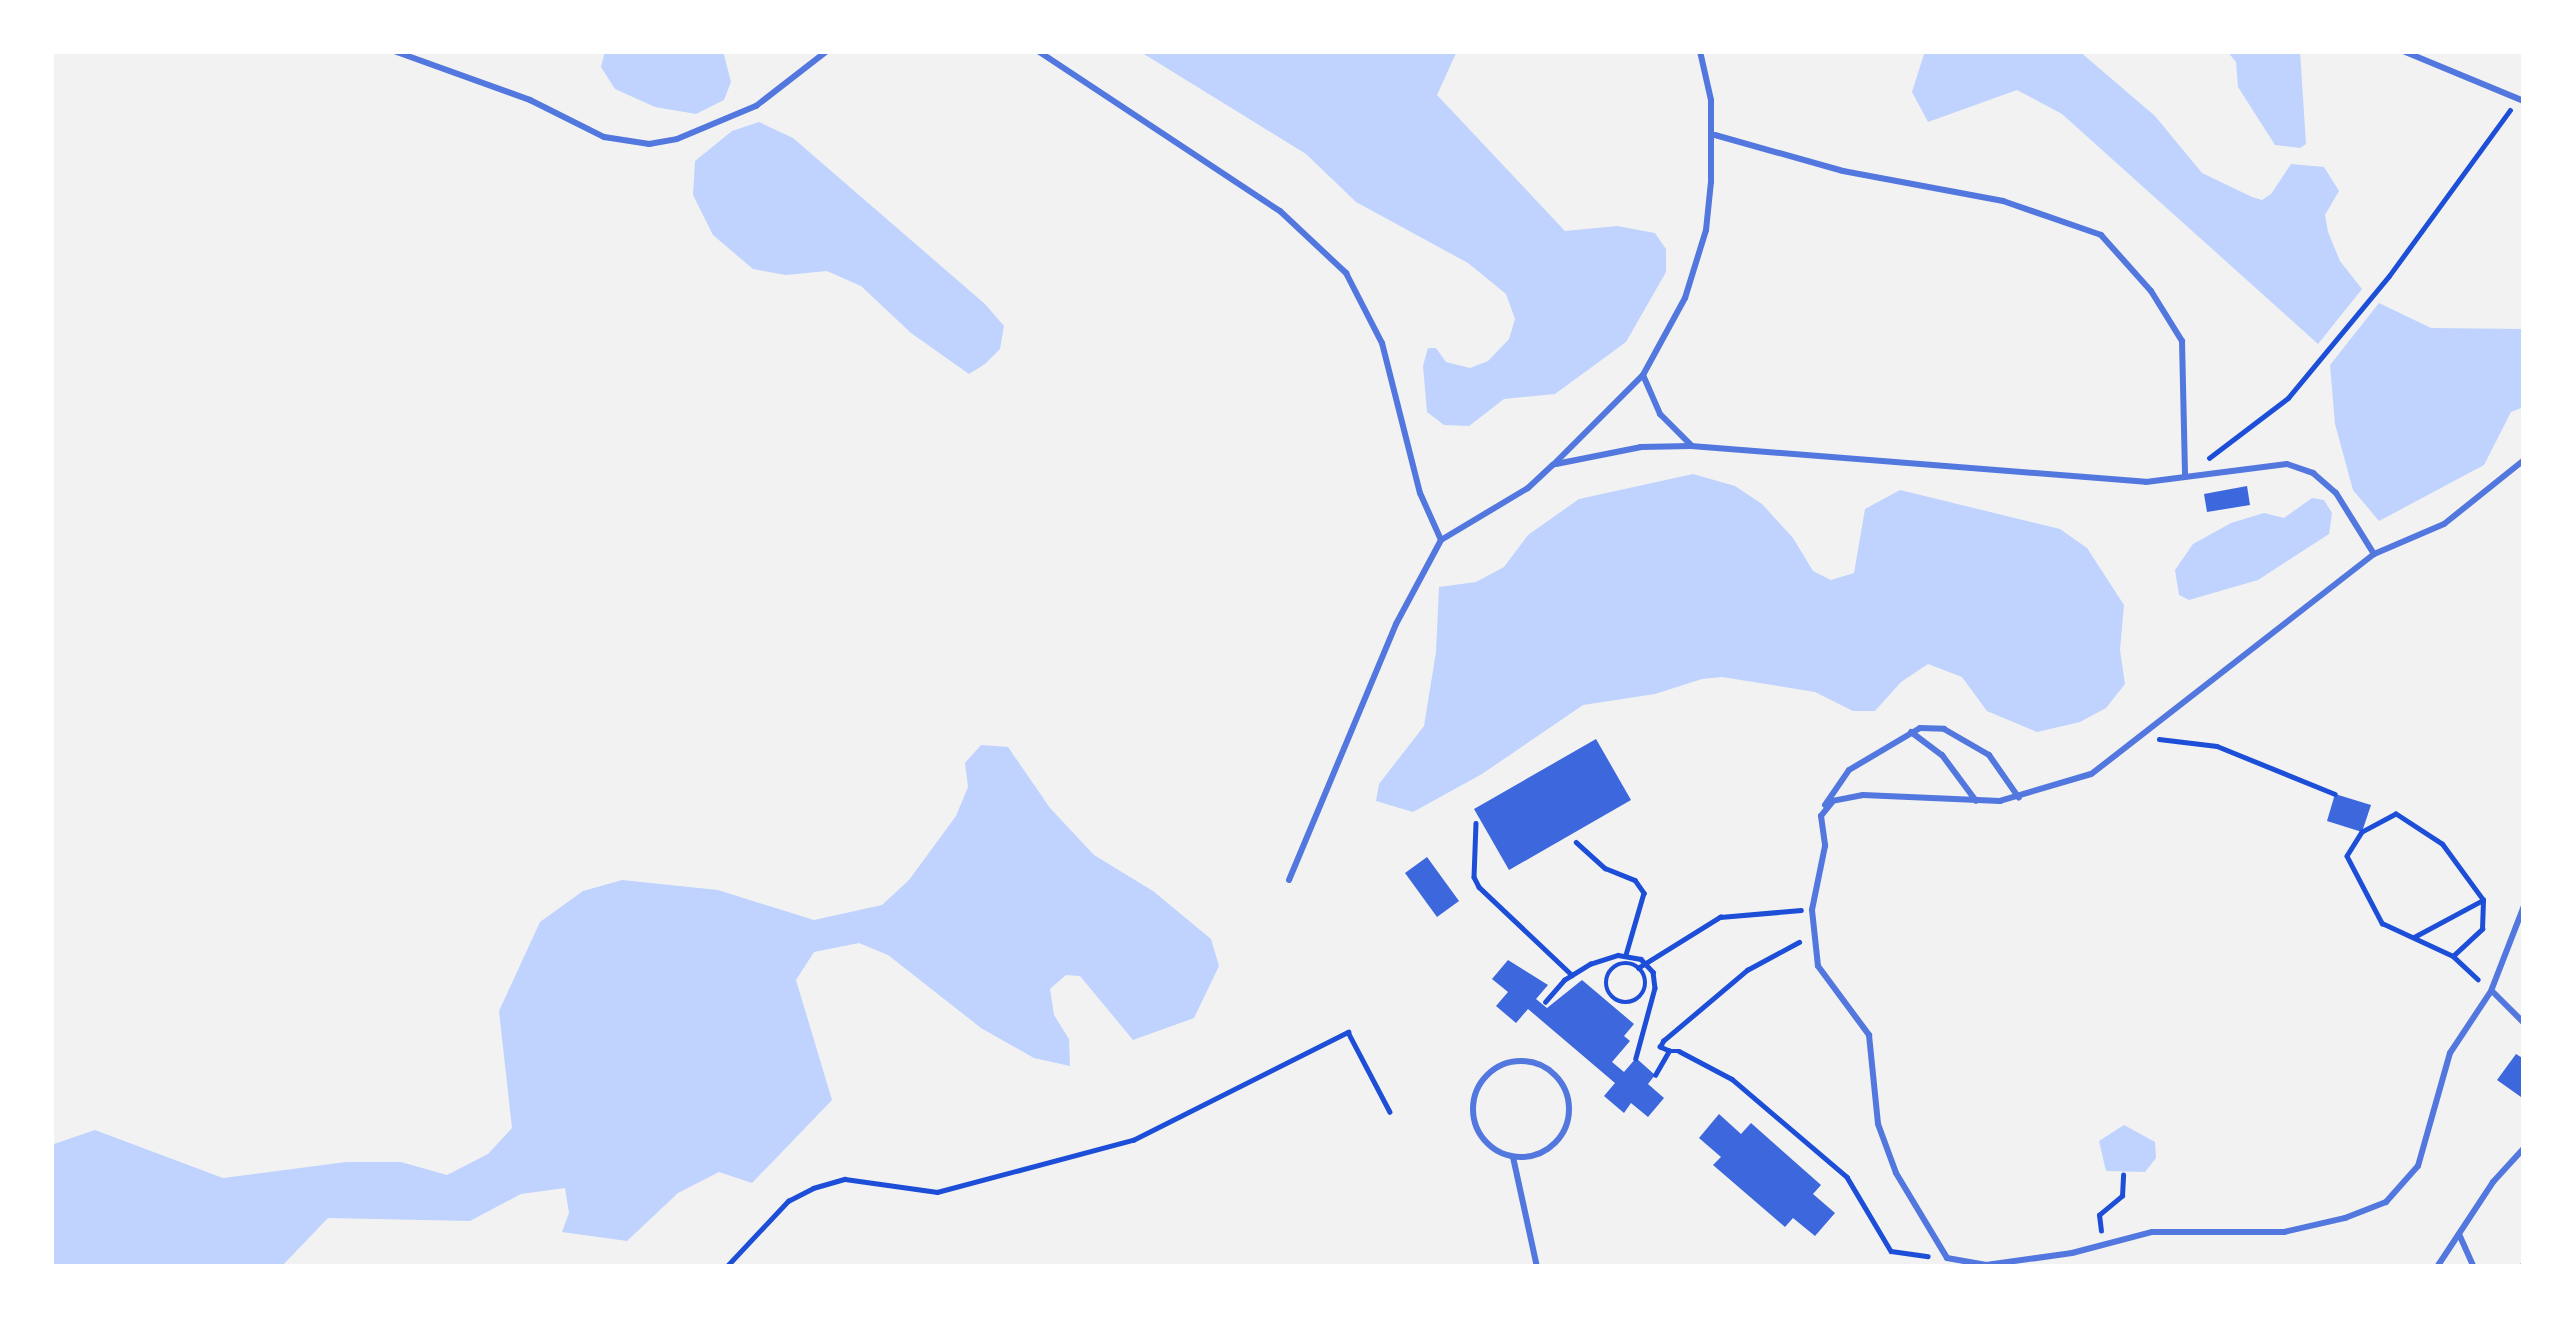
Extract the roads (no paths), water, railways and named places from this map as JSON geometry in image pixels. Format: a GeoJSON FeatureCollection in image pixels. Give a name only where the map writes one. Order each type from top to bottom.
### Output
{"type":"FeatureCollection","features":[{"type":"Feature","properties":{"kind":"lane"},"geometry":{"type":"LineString","coordinates":[[394,51],[530,100],[604,136],[649,144],[677,140],[756,106],[826,51]]}},
{"type":"Feature","properties":{"kind":"lane"},"geometry":{"type":"LineString","coordinates":[[1038,51],[1280,211],[1338,262],[1360,294],[1382,343],[1420,493],[1441,540]]}},
{"type":"Feature","properties":{"kind":"lane"},"geometry":{"type":"LineString","coordinates":[[1289,880],[1396,624],[1441,540],[1528,488],[1553,465],[1643,375],[1685,298],[1706,230],[1713,135],[1700,51]]}},
{"type":"Feature","properties":{"kind":"lane"},"geometry":{"type":"LineString","coordinates":[[2403,51],[2521,99]]}},
{"type":"Feature","properties":{"kind":"lane"},"geometry":{"type":"LineString","coordinates":[[1713,135],[1843,172],[2003,201],[2101,235],[2151,291],[2182,341],[2186,476]]}},
{"type":"Feature","properties":{"kind":"lane"},"geometry":{"type":"LineString","coordinates":[[1643,375],[1660,414],[1691,446]]}},
{"type":"Feature","properties":{"kind":"lane"},"geometry":{"type":"LineString","coordinates":[[1553,465],[1641,447],[1691,446],[2146,482],[2274,464],[2306,470],[2343,500],[2374,554]]}},
{"type":"Feature","properties":{"kind":"lane"},"geometry":{"type":"LineString","coordinates":[[1823,808],[1863,795],[1976,801],[2018,798],[2091,774],[2374,554],[2444,524],[2524,460]]}},
{"type":"Feature","properties":{"kind":"lane"},"geometry":{"type":"LineString","coordinates":[[2018,798],[1978,748],[1944,729],[1911,732],[1850,770],[1823,808],[1825,846],[1812,910],[1818,966],[1869,1035],[1883,1144],[1943,1254],[1957,1263],[2072,1253],[2152,1232],[2284,1232],[2386,1202],[2418,1166],[2450,1053],[2492,991],[2524,906]]}},
{"type":"Feature","properties":{"kind":"lane"},"geometry":{"type":"LineString","coordinates":[[1911,732],[1942,755],[1976,801]]}},
{"type":"Feature","properties":{"kind":"lane"},"geometry":{"type":"LineString","coordinates":[[2492,991],[2524,1023]]}},
{"type":"Feature","properties":{"kind":"lane"},"geometry":{"type":"LineString","coordinates":[[1513,1157],[1545,1151],[1561,1136],[1569,1117],[1564,1087],[1550,1071],[1531,1063],[1501,1066],[1479,1086],[1474,1116],[1487,1143],[1513,1157],[1537,1267]]}},
{"type":"Feature","properties":{"kind":"lane"},"geometry":{"type":"LineString","coordinates":[[2437,1267],[2493,1182],[2524,1148]]}},
{"type":"Feature","properties":{"kind":"lane"},"geometry":{"type":"LineString","coordinates":[[2459,1234],[2474,1267]]}},
{"type":"Feature","properties":{"kind":"water"},"geometry":{"type":"Polygon","coordinates":[[[605,51],[723,51],[731,82],[724,100],[696,114],[655,107],[615,89],[601,67],[605,51]]]}},
{"type":"Feature","properties":{"kind":"water"},"geometry":{"type":"Polygon","coordinates":[[[1139,51],[1457,51],[1437,95],[1565,231],[1617,226],[1655,233],[1666,249],[1666,272],[1626,342],[1555,394],[1504,399],[1469,426],[1444,425],[1427,412],[1423,366],[1428,348],[1436,348],[1446,362],[1470,368],[1488,361],[1509,339],[1515,319],[1506,294],[1468,263],[1356,202],[1306,154],[1139,51]]]}},
{"type":"Feature","properties":{"kind":"water"},"geometry":{"type":"Polygon","coordinates":[[[1925,51],[2079,51],[2155,116],[2202,173],[2262,200],[2291,164],[2324,167],[2339,191],[2325,215],[2328,232],[2340,261],[2362,289],[2318,344],[2062,114],[2017,90],[1928,122],[1912,92],[1925,51]]]}},
{"type":"Feature","properties":{"kind":"water"},"geometry":{"type":"Polygon","coordinates":[[[2227,51],[2300,51],[2306,144],[2300,148],[2275,145],[2238,87],[2236,62],[2227,51]]]}},
{"type":"Feature","properties":{"kind":"water"},"geometry":{"type":"Polygon","coordinates":[[[759,122],[793,138],[985,304],[1004,326],[1000,349],[985,364],[969,374],[911,333],[861,286],[827,271],[786,275],[753,269],[713,235],[693,195],[695,161],[732,131],[759,122]]]}},
{"type":"Feature","properties":{"kind":"water"},"geometry":{"type":"Polygon","coordinates":[[[2379,303],[2431,328],[2524,329],[2524,407],[2511,412],[2484,465],[2379,521],[2353,490],[2335,424],[2330,365],[2379,303]]]}},
{"type":"Feature","properties":{"kind":"water"},"geometry":{"type":"Polygon","coordinates":[[[1693,474],[1735,486],[1762,504],[1793,538],[1813,571],[1831,580],[1854,573],[1865,509],[1900,490],[2060,529],[2087,548],[2124,605],[2120,650],[2125,684],[2106,708],[2080,722],[2037,732],[1987,711],[1962,677],[1928,664],[1901,682],[1875,711],[1853,711],[1815,692],[1722,677],[1702,679],[1655,694],[1583,705],[1482,774],[1413,812],[1376,801],[1379,784],[1424,726],[1436,652],[1439,587],[1476,582],[1504,567],[1528,535],[1579,499],[1693,474]]]}},
{"type":"Feature","properties":{"kind":"water"},"geometry":{"type":"Polygon","coordinates":[[[2312,498],[2324,500],[2332,513],[2329,534],[2258,580],[2189,600],[2179,595],[2175,570],[2193,544],[2231,523],[2264,513],[2284,518],[2312,498]]]}},
{"type":"Feature","properties":{"kind":"water"},"geometry":{"type":"Polygon","coordinates":[[[981,745],[1008,747],[1050,808],[1094,855],[1153,891],[1211,939],[1219,966],[1194,1018],[1133,1040],[1080,976],[1066,975],[1050,989],[1054,1015],[1069,1039],[1070,1066],[1034,1058],[981,1028],[888,955],[859,943],[814,952],[796,980],[832,1100],[752,1183],[719,1172],[678,1193],[627,1241],[562,1232],[569,1213],[565,1188],[521,1194],[470,1221],[328,1218],[281,1267],[51,1267],[51,1145],[95,1130],[223,1178],[346,1162],[401,1162],[447,1175],[488,1154],[512,1128],[499,1011],[540,922],[583,891],[622,880],[718,890],[814,920],[882,905],[909,880],[956,816],[968,787],[965,763],[981,745]]]}},
{"type":"Feature","properties":{"kind":"water"},"geometry":{"type":"Polygon","coordinates":[[[2124,1125],[2155,1142],[2156,1158],[2145,1172],[2106,1171],[2099,1141],[2124,1125]]]}}]}
